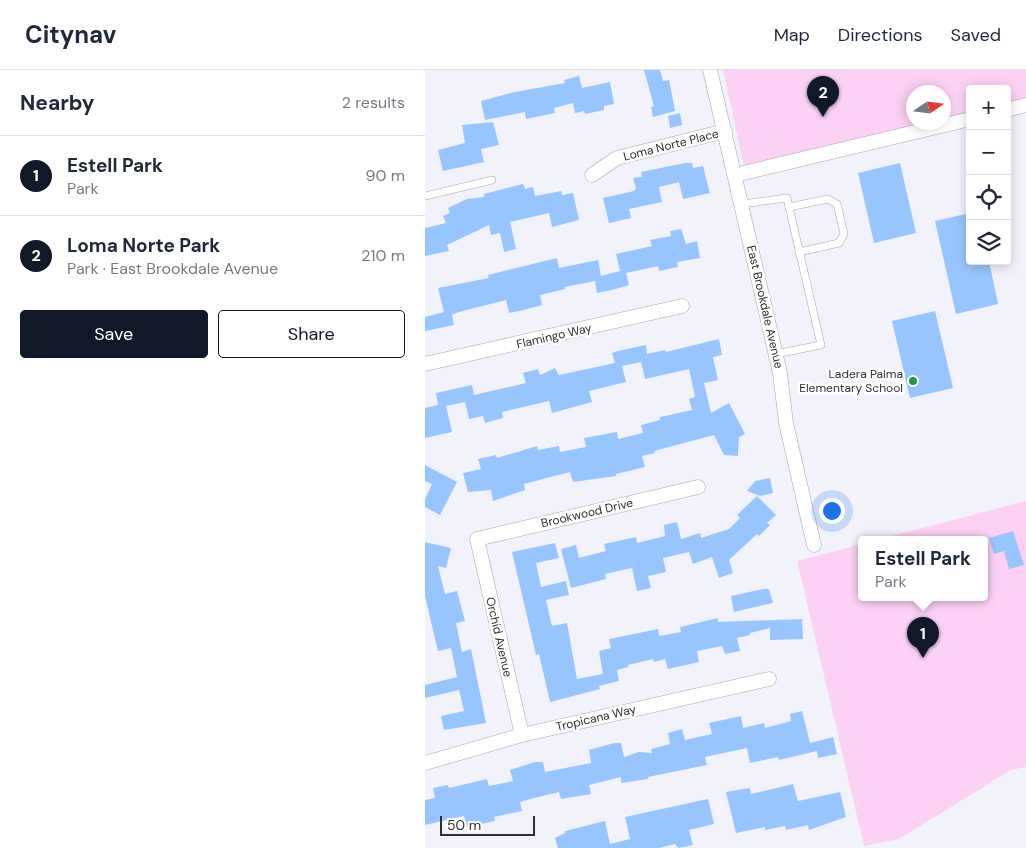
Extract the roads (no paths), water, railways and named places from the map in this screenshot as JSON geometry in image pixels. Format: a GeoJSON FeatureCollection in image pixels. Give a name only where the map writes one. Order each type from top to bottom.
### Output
{"type":"FeatureCollection","features":[{"type":"Feature","properties":{"kind":"street","name":"East Brookdale Avenue"},"geometry":{"type":"LineString","coordinates":[[710,70],[775,354],[785,423],[814,545]]}},
{"type":"Feature","properties":{"kind":"street"},"geometry":{"type":"LineString","coordinates":[[1011,109],[1026,105]]}},
{"type":"Feature","properties":{"kind":"street"},"geometry":{"type":"LineString","coordinates":[[735,175],[966,120]]}},
{"type":"Feature","properties":{"kind":"street","name":"Loma Norte Place"},"geometry":{"type":"LineString","coordinates":[[592,175],[617,158],[725,131]]}},
{"type":"Feature","properties":{"kind":"street","name":"Flamingo Way"},"geometry":{"type":"LineString","coordinates":[[425,364],[682,306]]}},
{"type":"Feature","properties":{"kind":"street","name":"Brookwood Drive"},"geometry":{"type":"LineString","coordinates":[[477,539],[698,487]]}},
{"type":"Feature","properties":{"kind":"street","name":"Orchid Avenue"},"geometry":{"type":"LineString","coordinates":[[477,539],[522,735]]}},
{"type":"Feature","properties":{"kind":"street","name":"Tropicana Way"},"geometry":{"type":"LineString","coordinates":[[425,762],[463,754],[522,735],[769,679]]}},
{"type":"Feature","properties":{"kind":"lane"},"geometry":{"type":"LineString","coordinates":[[425,196],[492,180]]}},
{"type":"Feature","properties":{"kind":"lane"},"geometry":{"type":"LineString","coordinates":[[741,204],[787,198],[821,345],[775,354]]}},
{"type":"Feature","properties":{"kind":"lane"},"geometry":{"type":"LineString","coordinates":[[789,208],[829,198],[837,204],[844,234],[839,242],[799,252]]}},
{"type":"Feature","properties":{"kind":"place","name":"Loma Norte Park"},"geometry":{"type":"Point","coordinates":[823,117]}},
{"type":"Feature","properties":{"kind":"place","name":"Ladera Palma Elementary School"},"geometry":{"type":"Point","coordinates":[913,381]}},
{"type":"Feature","properties":{"kind":"place","name":"Estell Park"},"geometry":{"type":"Point","coordinates":[923,658]}}]}
